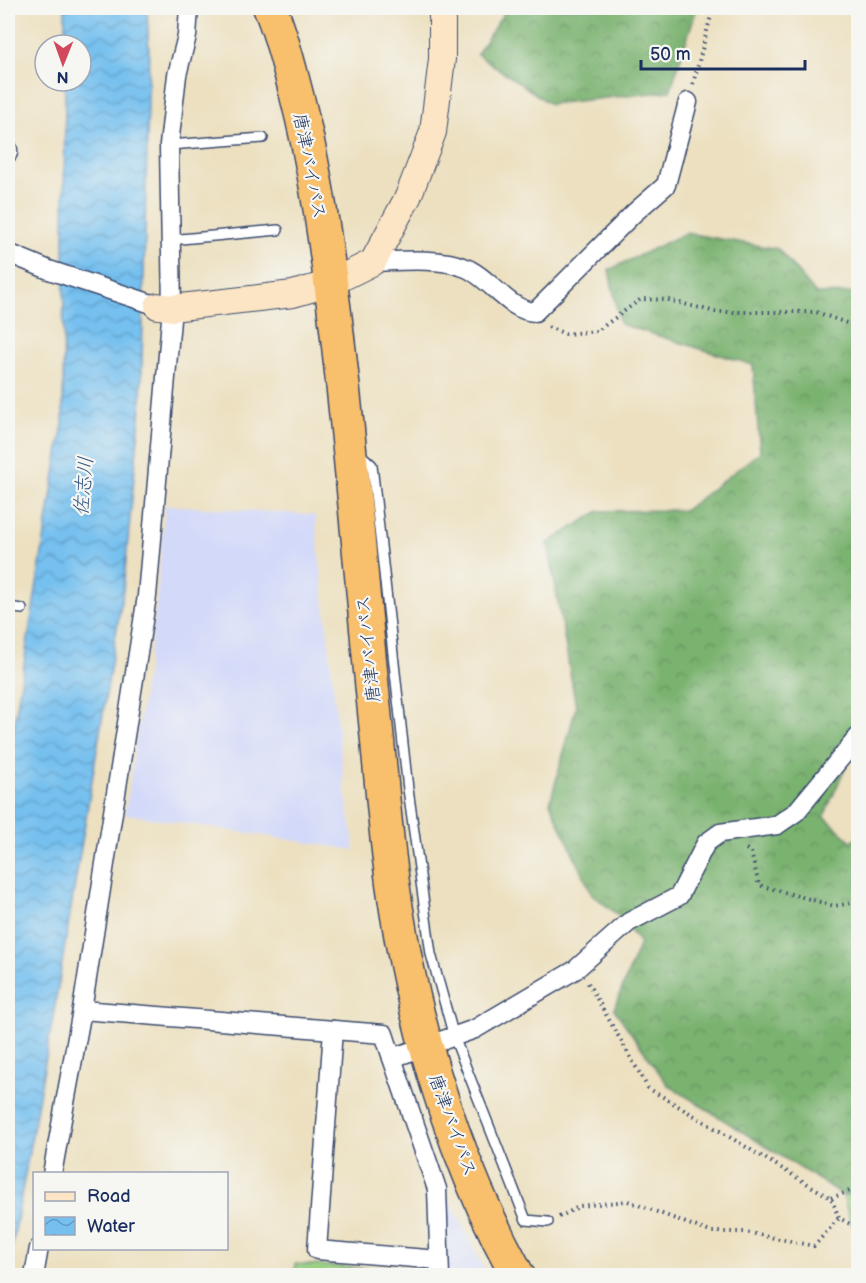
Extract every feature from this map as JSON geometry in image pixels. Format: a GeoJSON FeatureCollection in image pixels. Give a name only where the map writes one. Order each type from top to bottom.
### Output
{"type":"FeatureCollection","features":[{"type":"Feature","properties":{"kind":"highway","name":"唐津バイパス"},"geometry":{"type":"LineString","coordinates":[[270,8],[307,135],[331,283],[351,445],[364,620],[387,840],[404,955],[440,1042],[456,1142],[491,1226],[518,1275]]}},
{"type":"Feature","properties":{"kind":"street"},"geometry":{"type":"LineString","coordinates":[[52,1172],[82,1010],[147,596],[170,240],[169,145],[177,75],[187,36],[189,8]]}},
{"type":"Feature","properties":{"kind":"street"},"geometry":{"type":"LineString","coordinates":[[373,261],[408,196],[433,132],[442,59],[442,8]]}},
{"type":"Feature","properties":{"kind":"street"},"geometry":{"type":"LineString","coordinates":[[8,253],[49,270],[165,307],[293,294],[331,283],[373,261],[420,261],[464,266],[480,275],[524,312],[536,312],[634,213],[666,185],[688,102]]}},
{"type":"Feature","properties":{"kind":"street"},"geometry":{"type":"LineString","coordinates":[[392,1058],[475,1029],[575,970],[629,922],[680,896],[706,843],[720,833],[777,825],[796,812],[858,737]]}},
{"type":"Feature","properties":{"kind":"street"},"geometry":{"type":"LineString","coordinates":[[82,1010],[384,1034],[437,1190],[440,1268],[317,1250],[333,1030]]}},
{"type":"Feature","properties":{"kind":"street"},"geometry":{"type":"LineString","coordinates":[[34,1275],[39,1250]]}},
{"type":"Feature","properties":{"kind":"lane"},"geometry":{"type":"LineString","coordinates":[[169,145],[263,138]]}},
{"type":"Feature","properties":{"kind":"lane"},"geometry":{"type":"LineString","coordinates":[[170,240],[278,230]]}},
{"type":"Feature","properties":{"kind":"lane"},"geometry":{"type":"LineString","coordinates":[[8,607],[22,609]]}},
{"type":"Feature","properties":{"kind":"lane"},"geometry":{"type":"LineString","coordinates":[[440,1042],[526,1220],[548,1222]]}},
{"type":"Feature","properties":{"kind":"path"},"geometry":{"type":"LineString","coordinates":[[688,102],[713,8]]}},
{"type":"Feature","properties":{"kind":"path"},"geometry":{"type":"LineString","coordinates":[[536,312],[542,324],[566,334],[597,331],[641,299],[668,300],[717,312],[816,312],[852,325],[858,331]]}},
{"type":"Feature","properties":{"kind":"path"},"geometry":{"type":"LineString","coordinates":[[720,833],[751,852],[759,885],[834,906],[858,902]]}},
{"type":"Feature","properties":{"kind":"path"},"geometry":{"type":"LineString","coordinates":[[575,970],[593,988],[648,1088],[831,1198],[839,1218],[858,1228]]}},
{"type":"Feature","properties":{"kind":"path"},"geometry":{"type":"LineString","coordinates":[[831,1198],[858,1188]]}},
{"type":"Feature","properties":{"kind":"path"},"geometry":{"type":"LineString","coordinates":[[548,1222],[580,1206],[628,1201],[710,1232],[745,1232],[814,1246],[839,1218]]}},
{"type":"Feature","properties":{"kind":"shaded area"},"geometry":{"type":"Polygon","coordinates":[[[165,505],[315,515],[344,784],[355,850],[125,814],[156,609],[165,505]]]}},
{"type":"Feature","properties":{"kind":"shaded area"},"geometry":{"type":"Polygon","coordinates":[[[446,1193],[487,1275],[447,1275],[446,1193]]]}},
{"type":"Feature","properties":{"kind":"green space"},"geometry":{"type":"Polygon","coordinates":[[[507,8],[697,8],[670,91],[550,104],[477,54],[507,8]]]}},
{"type":"Feature","properties":{"kind":"green space"},"geometry":{"type":"Polygon","coordinates":[[[686,233],[778,249],[816,294],[858,293],[858,739],[824,816],[851,841],[858,837],[858,1192],[843,1195],[668,1085],[614,1009],[640,943],[619,916],[592,894],[550,803],[576,707],[548,543],[599,511],[685,510],[760,452],[753,365],[620,324],[609,270],[686,233]]]}},
{"type":"Feature","properties":{"kind":"green space"},"geometry":{"type":"Polygon","coordinates":[[[858,1192],[858,1226],[851,1224],[843,1195],[858,1192]]]}},
{"type":"Feature","properties":{"kind":"green space"},"geometry":{"type":"Polygon","coordinates":[[[295,1264],[428,1272],[428,1275],[294,1275],[295,1264]]]}},
{"type":"Feature","properties":{"kind":"water","name":"佐志川"},"geometry":{"type":"Polygon","coordinates":[[[65,8],[147,8],[149,53],[141,406],[123,591],[53,1018],[8,1269],[8,762],[63,424],[65,93],[93,93],[93,33],[65,33],[65,8]]]}}]}
